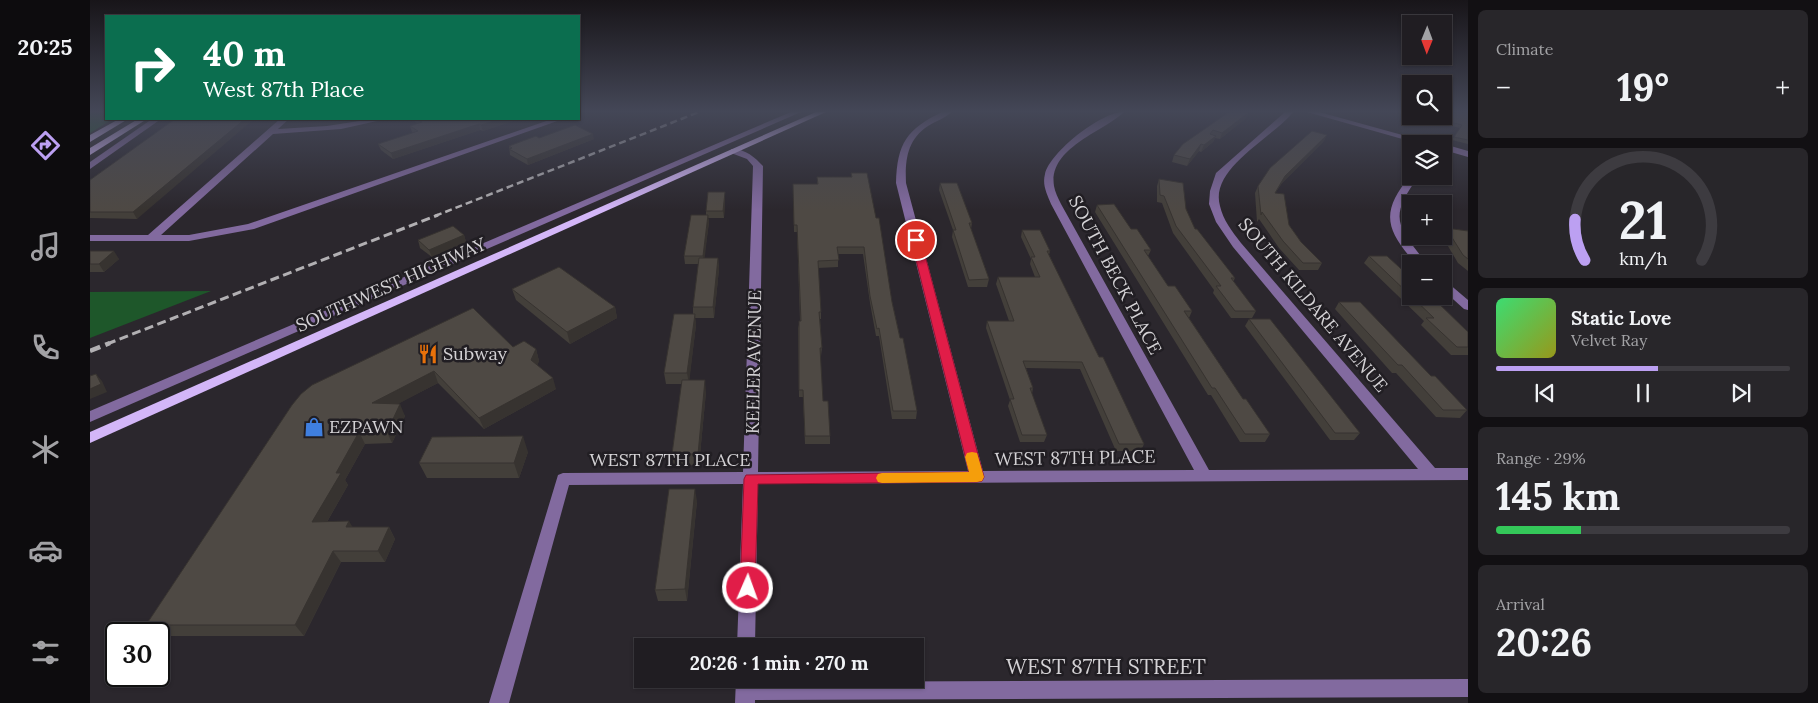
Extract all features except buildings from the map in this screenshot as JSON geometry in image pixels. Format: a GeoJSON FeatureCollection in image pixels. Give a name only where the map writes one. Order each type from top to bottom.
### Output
{"type":"FeatureCollection","features":[{"type":"Feature","properties":{"kind":"main road"},"geometry":{"type":"LineString","coordinates":[[90,152],[102,145]]}},
{"type":"Feature","properties":{"kind":"main road","name":"SOUTHWEST HIGHWAY"},"geometry":{"type":"LineString","coordinates":[[90,438],[746,145]]}},
{"type":"Feature","properties":{"kind":"street"},"geometry":{"type":"LineString","coordinates":[[90,166],[120,145]]}},
{"type":"Feature","properties":{"kind":"street"},"geometry":{"type":"LineString","coordinates":[[151,238],[257,145]]}},
{"type":"Feature","properties":{"kind":"street"},"geometry":{"type":"LineString","coordinates":[[90,238],[210,236],[250,227],[485,145]]}},
{"type":"Feature","properties":{"kind":"street","name":"SOUTHWEST HIGHWAY"},"geometry":{"type":"LineString","coordinates":[[90,417],[721,145]]}},
{"type":"Feature","properties":{"kind":"street"},"geometry":{"type":"LineString","coordinates":[[905,145],[900,162],[901,183],[977,477]]}},
{"type":"Feature","properties":{"kind":"street","name":"SOUTH BECK PLACE"},"geometry":{"type":"LineString","coordinates":[[1072,145],[1064,150],[1053,165],[1049,185],[1056,204],[1204,475]]}},
{"type":"Feature","properties":{"kind":"street","name":"SOUTH KILDARE AVENUE"},"geometry":{"type":"LineString","coordinates":[[1253,145],[1221,173],[1215,191],[1214,204],[1218,216],[1237,245],[1432,474]]}},
{"type":"Feature","properties":{"kind":"street"},"geometry":{"type":"LineString","coordinates":[[1452,149],[1468,154]]}},
{"type":"Feature","properties":{"kind":"street","name":"KEELER AVENUE"},"geometry":{"type":"LineString","coordinates":[[734,150],[750,158],[758,166],[746,638]]}},
{"type":"Feature","properties":{"kind":"street"},"geometry":{"type":"LineString","coordinates":[[693,157],[706,163]]}},
{"type":"Feature","properties":{"kind":"street"},"geometry":{"type":"LineString","coordinates":[[1408,185],[1399,198],[1395,209],[1394,226],[1407,248],[1414,255]]}},
{"type":"Feature","properties":{"kind":"street"},"geometry":{"type":"LineString","coordinates":[[1452,292],[1468,306]]}},
{"type":"Feature","properties":{"kind":"street","name":"WEST 87TH PLACE"},"geometry":{"type":"LineString","coordinates":[[499,703],[563,479],[1468,474]]}},
{"type":"Feature","properties":{"kind":"street","name":"WEST 87TH STREET"},"geometry":{"type":"LineString","coordinates":[[745,691],[1468,688]]}},
{"type":"Feature","properties":{"kind":"green space"},"geometry":{"type":"Polygon","coordinates":[[[211,291],[90,338],[90,292],[211,291]]]}},
{"type":"Feature","properties":{"kind":"railway"},"geometry":{"type":"LineString","coordinates":[[435,216],[616,145]]}},
{"type":"Feature","properties":{"kind":"railway"},"geometry":{"type":"LineString","coordinates":[[107,344],[438,215]]}},
{"type":"Feature","properties":{"kind":"railway"},"geometry":{"type":"LineString","coordinates":[[90,351],[110,343]]}},
{"type":"Feature","properties":{"kind":"slow traffic"},"geometry":{"type":"LineString","coordinates":[[882,478],[977,477],[972,457]]}},
{"type":"Feature","properties":{"kind":"place","name":"Subway"},"geometry":{"type":"Point","coordinates":[428,354]}},
{"type":"Feature","properties":{"kind":"place","name":"EZPAWN"},"geometry":{"type":"Point","coordinates":[314,427]}},
{"type":"Feature","properties":{"kind":"route"},"geometry":{"type":"LineString","coordinates":[[748,588],[751,479],[977,477],[916,240]]}}]}
